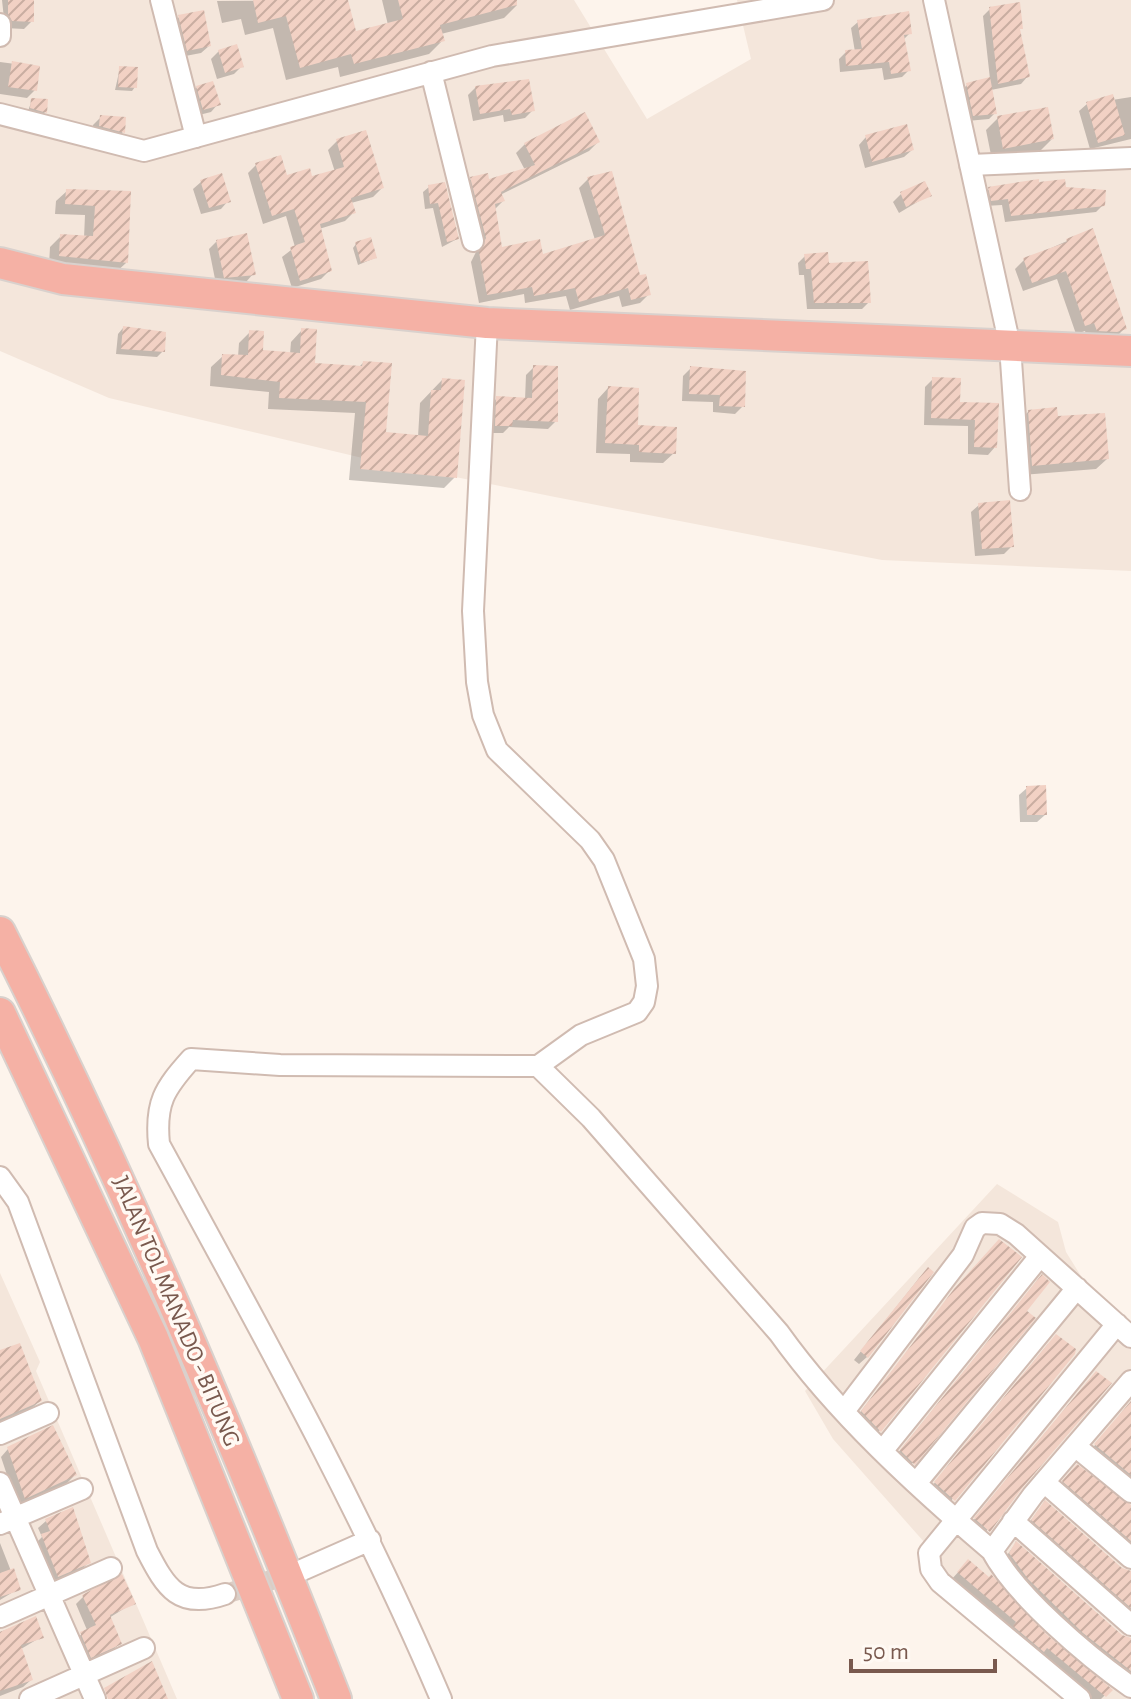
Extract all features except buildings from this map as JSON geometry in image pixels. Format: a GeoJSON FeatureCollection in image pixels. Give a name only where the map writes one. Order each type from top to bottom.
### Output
{"type":"FeatureCollection","features":[{"type":"Feature","properties":{"kind":"highway"},"geometry":{"type":"LineString","coordinates":[[0,263],[63,279],[487,323],[1131,351]]}},
{"type":"Feature","properties":{"kind":"highway","name":"JALAN TOL MANADO - BITUNG"},"geometry":{"type":"LineString","coordinates":[[0,932],[75,1081],[180,1312],[336,1699]]}},
{"type":"Feature","properties":{"kind":"highway","name":"JALAN TOL MANADO - BITUNG"},"geometry":{"type":"LineString","coordinates":[[0,1013],[153,1338],[298,1699]]}},
{"type":"Feature","properties":{"kind":"street"},"geometry":{"type":"LineString","coordinates":[[161,0],[196,137]]}},
{"type":"Feature","properties":{"kind":"street"},"geometry":{"type":"LineString","coordinates":[[0,114],[134,150],[161,148],[431,72],[551,43],[823,0]]}},
{"type":"Feature","properties":{"kind":"street"},"geometry":{"type":"LineString","coordinates":[[934,0],[1010,346],[1020,490]]}},
{"type":"Feature","properties":{"kind":"street"},"geometry":{"type":"LineString","coordinates":[[0,24],[0,36]]}},
{"type":"Feature","properties":{"kind":"street"},"geometry":{"type":"LineString","coordinates":[[431,72],[473,241]]}},
{"type":"Feature","properties":{"kind":"street"},"geometry":{"type":"LineString","coordinates":[[970,165],[1131,158]]}},
{"type":"Feature","properties":{"kind":"street"},"geometry":{"type":"LineString","coordinates":[[441,1699],[370,1540],[301,1403],[159,1144],[156,1114],[169,1084],[191,1059],[280,1065],[538,1066],[581,1035],[637,1012],[644,1002],[647,972],[604,860],[590,840],[497,750],[483,715],[474,657],[473,611],[487,323]]}},
{"type":"Feature","properties":{"kind":"street"},"geometry":{"type":"LineString","coordinates":[[538,1066],[591,1118],[883,1450],[992,1551],[1002,1569],[1027,1597],[1131,1687]]}},
{"type":"Feature","properties":{"kind":"street"},"geometry":{"type":"LineString","coordinates":[[0,1177],[18,1202],[147,1551],[165,1586],[182,1596],[205,1601],[225,1594]]}},
{"type":"Feature","properties":{"kind":"street"},"geometry":{"type":"LineString","coordinates":[[845,1410],[963,1255],[975,1228],[982,1223],[1000,1224],[1124,1330],[956,1517],[929,1553],[934,1575],[1080,1699]]}},
{"type":"Feature","properties":{"kind":"street"},"geometry":{"type":"LineString","coordinates":[[883,1450],[1040,1256]]}},
{"type":"Feature","properties":{"kind":"street"},"geometry":{"type":"LineString","coordinates":[[917,1482],[1077,1288]]}},
{"type":"Feature","properties":{"kind":"street"},"geometry":{"type":"LineString","coordinates":[[992,1551],[1044,1482],[1131,1381]]}},
{"type":"Feature","properties":{"kind":"street"},"geometry":{"type":"LineString","coordinates":[[0,1434],[48,1413]]}},
{"type":"Feature","properties":{"kind":"street"},"geometry":{"type":"LineString","coordinates":[[1075,1446],[1131,1492]]}},
{"type":"Feature","properties":{"kind":"street"},"geometry":{"type":"LineString","coordinates":[[1044,1482],[1131,1558]]}},
{"type":"Feature","properties":{"kind":"street"},"geometry":{"type":"LineString","coordinates":[[0,1483],[8,1521],[49,1597],[95,1699]]}},
{"type":"Feature","properties":{"kind":"street"},"geometry":{"type":"LineString","coordinates":[[8,1521],[82,1489]]}},
{"type":"Feature","properties":{"kind":"street"},"geometry":{"type":"LineString","coordinates":[[1013,1521],[1131,1625]]}},
{"type":"Feature","properties":{"kind":"street"},"geometry":{"type":"LineString","coordinates":[[302,1570],[370,1540]]}},
{"type":"Feature","properties":{"kind":"street"},"geometry":{"type":"LineString","coordinates":[[0,1617],[111,1568]]}},
{"type":"Feature","properties":{"kind":"street"},"geometry":{"type":"LineString","coordinates":[[30,1699],[144,1648]]}},
{"type":"Feature","properties":{"kind":"shaded area"},"geometry":{"type":"Polygon","coordinates":[[[0,0],[574,0],[647,119],[751,59],[737,0],[1131,0],[1131,571],[882,560],[555,497],[371,460],[109,398],[0,351],[0,0]]]}},
{"type":"Feature","properties":{"kind":"shaded area"},"geometry":{"type":"Polygon","coordinates":[[[997,1184],[1058,1222],[1066,1252],[1109,1321],[1131,1341],[1131,1699],[1091,1699],[944,1581],[940,1560],[833,1439],[805,1391],[997,1184]]]}},
{"type":"Feature","properties":{"kind":"shaded area"},"geometry":{"type":"Polygon","coordinates":[[[0,1273],[40,1362],[36,1371],[177,1699],[0,1699],[0,1273]]]}},
{"type":"Feature","properties":{"kind":"tunnel"},"geometry":{"type":"LineString","coordinates":[[225,1594],[298,1572]]}}]}
